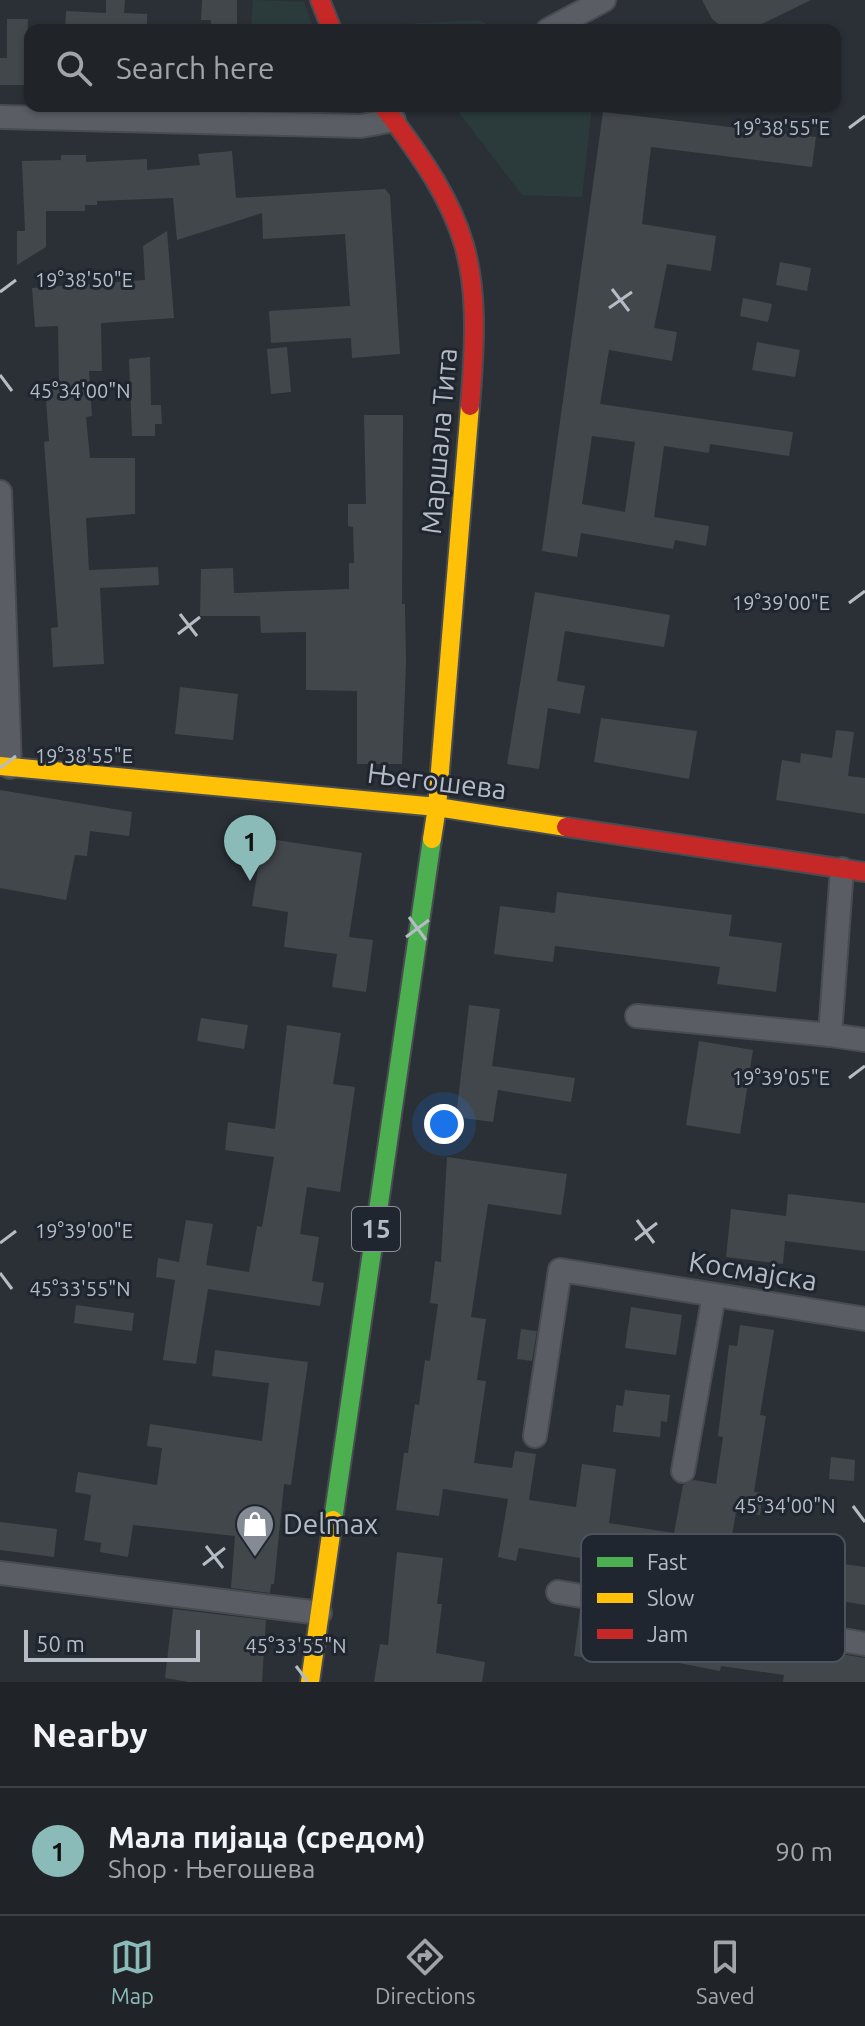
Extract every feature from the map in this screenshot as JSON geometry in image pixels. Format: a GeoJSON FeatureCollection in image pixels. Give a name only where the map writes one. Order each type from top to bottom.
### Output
{"type":"FeatureCollection","features":[{"type":"Feature","properties":{"kind":"main road"},"geometry":{"type":"LineString","coordinates":[[320,0],[330,24]]}},
{"type":"Feature","properties":{"kind":"main road","name":"Маршала Тита"},"geometry":{"type":"LineString","coordinates":[[388,113],[460,219],[477,285],[475,350],[437,807]]}},
{"type":"Feature","properties":{"kind":"main road","name":"Његошева"},"geometry":{"type":"LineString","coordinates":[[5,766],[437,807],[865,872]]}},
{"type":"Feature","properties":{"kind":"main road","name":"15"},"geometry":{"type":"LineString","coordinates":[[310,1682],[437,807]]}},
{"type":"Feature","properties":{"kind":"street"},"geometry":{"type":"LineString","coordinates":[[559,24],[604,0]]}},
{"type":"Feature","properties":{"kind":"street"},"geometry":{"type":"LineString","coordinates":[[0,117],[361,126],[388,113]]}},
{"type":"Feature","properties":{"kind":"street"},"geometry":{"type":"LineString","coordinates":[[0,492],[5,766]]}},
{"type":"Feature","properties":{"kind":"street"},"geometry":{"type":"LineString","coordinates":[[830,1035],[842,869]]}},
{"type":"Feature","properties":{"kind":"street"},"geometry":{"type":"LineString","coordinates":[[637,1016],[865,1040]]}},
{"type":"Feature","properties":{"kind":"street","name":"Космајска"},"geometry":{"type":"LineString","coordinates":[[535,1436],[560,1270],[865,1319]]}},
{"type":"Feature","properties":{"kind":"street"},"geometry":{"type":"LineString","coordinates":[[683,1471],[714,1295]]}},
{"type":"Feature","properties":{"kind":"street"},"geometry":{"type":"LineString","coordinates":[[0,1573],[320,1613]]}},
{"type":"Feature","properties":{"kind":"street"},"geometry":{"type":"LineString","coordinates":[[558,1592],[581,1596]]}},
{"type":"Feature","properties":{"kind":"street"},"geometry":{"type":"LineString","coordinates":[[845,1641],[865,1644]]}},
{"type":"Feature","properties":{"kind":"shaded area"},"geometry":{"type":"Polygon","coordinates":[[[253,0],[304,2],[312,24],[251,24],[253,0]]]}},
{"type":"Feature","properties":{"kind":"shaded area"},"geometry":{"type":"Polygon","coordinates":[[[480,20],[487,24],[402,24],[480,20]]]}},
{"type":"Feature","properties":{"kind":"shaded area"},"geometry":{"type":"Polygon","coordinates":[[[459,112],[591,112],[582,197],[522,195],[459,112]]]}},
{"type":"Feature","properties":{"kind":"building"},"geometry":{"type":"Polygon","coordinates":[[[106,0],[125,0],[124,13],[147,14],[147,24],[65,24],[66,11],[106,13],[106,0]]]}},
{"type":"Feature","properties":{"kind":"building"},"geometry":{"type":"Polygon","coordinates":[[[202,0],[237,0],[237,24],[211,24],[211,20],[201,20],[202,0]]]}},
{"type":"Feature","properties":{"kind":"building"},"geometry":{"type":"Polygon","coordinates":[[[702,0],[811,0],[762,24],[718,24],[712,19],[702,0]]]}},
{"type":"Feature","properties":{"kind":"building"},"geometry":{"type":"Polygon","coordinates":[[[7,19],[28,19],[28,24],[24,24],[24,85],[0,85],[0,58],[7,58],[7,19]]]}},
{"type":"Feature","properties":{"kind":"building"},"geometry":{"type":"Polygon","coordinates":[[[603,112],[816,137],[812,167],[651,147],[642,224],[716,236],[711,271],[667,264],[654,328],[677,332],[672,361],[609,350],[600,404],[793,432],[789,456],[710,444],[709,453],[664,446],[654,517],[709,526],[706,546],[675,540],[673,549],[581,533],[577,557],[542,551],[603,112]],[[592,436],[582,504],[625,512],[635,442],[592,436]]]}},
{"type":"Feature","properties":{"kind":"building"},"geometry":{"type":"Polygon","coordinates":[[[232,151],[236,198],[385,189],[390,195],[400,354],[352,358],[351,338],[271,343],[269,311],[350,306],[345,234],[263,239],[262,213],[177,240],[173,198],[97,201],[97,205],[85,205],[85,211],[46,211],[46,247],[17,265],[17,231],[25,231],[22,161],[61,160],[61,155],[86,155],[86,162],[147,159],[147,170],[200,165],[198,154],[232,151]]]}},
{"type":"Feature","properties":{"kind":"building"},"geometry":{"type":"Polygon","coordinates":[[[167,231],[174,318],[101,323],[102,371],[89,371],[92,416],[86,417],[90,458],[135,458],[135,514],[86,518],[89,570],[158,567],[159,585],[100,588],[104,664],[53,667],[51,628],[58,627],[44,442],[49,441],[45,385],[59,384],[58,326],[35,327],[32,288],[145,280],[143,246],[167,231]]]}},
{"type":"Feature","properties":{"kind":"building"},"geometry":{"type":"Polygon","coordinates":[[[780,262],[811,268],[807,291],[776,285],[780,262]]]}},
{"type":"Feature","properties":{"kind":"building"},"geometry":{"type":"Polygon","coordinates":[[[743,298],[772,304],[768,322],[740,316],[743,298]]]}},
{"type":"Feature","properties":{"kind":"building"},"geometry":{"type":"Polygon","coordinates":[[[757,342],[800,350],[795,377],[752,370],[757,342]]]}},
{"type":"Feature","properties":{"kind":"building"},"geometry":{"type":"Polygon","coordinates":[[[287,347],[291,392],[271,394],[267,349],[287,347]]]}},
{"type":"Feature","properties":{"kind":"building"},"geometry":{"type":"Polygon","coordinates":[[[150,357],[151,405],[161,405],[162,424],[155,424],[155,436],[132,436],[129,359],[150,357]]]}},
{"type":"Feature","properties":{"kind":"building"},"geometry":{"type":"Polygon","coordinates":[[[364,415],[403,415],[402,604],[405,604],[406,664],[402,764],[357,764],[357,691],[306,690],[306,632],[261,633],[260,616],[200,616],[201,569],[233,568],[234,593],[349,589],[349,563],[354,563],[353,527],[348,526],[348,504],[366,504],[364,415]]]}},
{"type":"Feature","properties":{"kind":"building"},"geometry":{"type":"Polygon","coordinates":[[[535,592],[670,615],[664,647],[565,631],[557,681],[585,686],[580,714],[548,708],[539,769],[507,764],[535,592]]]}},
{"type":"Feature","properties":{"kind":"building"},"geometry":{"type":"Polygon","coordinates":[[[180,687],[238,694],[233,740],[175,734],[180,687]]]}},
{"type":"Feature","properties":{"kind":"building"},"geometry":{"type":"Polygon","coordinates":[[[601,718],[697,731],[689,779],[594,762],[601,718]]]}},
{"type":"Feature","properties":{"kind":"building"},"geometry":{"type":"Polygon","coordinates":[[[836,730],[854,732],[848,776],[865,778],[865,814],[776,800],[782,760],[800,763],[801,753],[832,758],[836,730]]]}},
{"type":"Feature","properties":{"kind":"building"},"geometry":{"type":"Polygon","coordinates":[[[0,790],[132,812],[129,836],[90,831],[87,856],[75,855],[66,900],[0,888],[0,790]]]}},
{"type":"Feature","properties":{"kind":"building"},"geometry":{"type":"Polygon","coordinates":[[[263,838],[362,853],[349,937],[373,940],[366,992],[332,987],[337,954],[284,947],[288,912],[252,906],[263,838]]]}},
{"type":"Feature","properties":{"kind":"building"},"geometry":{"type":"Polygon","coordinates":[[[557,892],[732,915],[729,936],[782,943],[776,992],[717,984],[720,967],[555,946],[553,962],[494,954],[500,906],[555,913],[557,892]]]}},
{"type":"Feature","properties":{"kind":"building"},"geometry":{"type":"Polygon","coordinates":[[[469,1005],[500,1009],[492,1066],[575,1078],[571,1102],[498,1090],[493,1122],[456,1117],[469,1005]]]}},
{"type":"Feature","properties":{"kind":"building"},"geometry":{"type":"Polygon","coordinates":[[[201,1018],[248,1025],[244,1049],[197,1041],[201,1018]]]}},
{"type":"Feature","properties":{"kind":"building"},"geometry":{"type":"Polygon","coordinates":[[[287,1025],[341,1033],[333,1084],[355,1087],[340,1192],[307,1187],[300,1234],[319,1237],[312,1281],[324,1283],[320,1306],[208,1289],[196,1364],[163,1360],[175,1280],[156,1277],[158,1258],[179,1262],[186,1220],[213,1224],[206,1265],[249,1272],[257,1226],[262,1227],[274,1157],[225,1150],[228,1122],[275,1129],[287,1025]]]}},
{"type":"Feature","properties":{"kind":"building"},"geometry":{"type":"Polygon","coordinates":[[[699,1041],[753,1050],[740,1134],[686,1125],[699,1041]]]}},
{"type":"Feature","properties":{"kind":"building"},"geometry":{"type":"Polygon","coordinates":[[[447,1157],[567,1174],[561,1215],[488,1204],[471,1317],[486,1319],[477,1380],[486,1381],[474,1463],[512,1468],[515,1451],[536,1454],[529,1500],[576,1507],[582,1464],[616,1469],[609,1523],[674,1533],[683,1485],[694,1480],[716,1484],[723,1437],[718,1436],[729,1345],[737,1346],[740,1325],[774,1330],[760,1415],[766,1416],[754,1492],[763,1493],[760,1515],[736,1512],[732,1534],[581,1534],[581,1558],[519,1548],[516,1561],[498,1557],[508,1499],[443,1489],[439,1516],[396,1510],[404,1453],[408,1453],[415,1404],[419,1405],[425,1360],[430,1361],[438,1304],[430,1303],[435,1261],[441,1262],[447,1157]]]}},
{"type":"Feature","properties":{"kind":"building"},"geometry":{"type":"Polygon","coordinates":[[[788,1194],[865,1203],[865,1251],[785,1241],[783,1264],[726,1257],[731,1209],[786,1216],[788,1194]]]}},
{"type":"Feature","properties":{"kind":"building"},"geometry":{"type":"Polygon","coordinates":[[[76,1305],[134,1313],[132,1331],[74,1323],[76,1305]]]}},
{"type":"Feature","properties":{"kind":"building"},"geometry":{"type":"Polygon","coordinates":[[[631,1307],[682,1315],[676,1355],[625,1348],[631,1307]]]}},
{"type":"Feature","properties":{"kind":"building"},"geometry":{"type":"Polygon","coordinates":[[[521,1329],[537,1331],[532,1361],[517,1359],[521,1329]]]}},
{"type":"Feature","properties":{"kind":"building"},"geometry":{"type":"Polygon","coordinates":[[[215,1350],[308,1362],[291,1485],[284,1484],[274,1584],[271,1584],[270,1593],[231,1588],[235,1536],[133,1525],[128,1557],[100,1552],[101,1543],[84,1540],[91,1495],[75,1492],[78,1472],[157,1485],[162,1448],[147,1446],[150,1424],[262,1441],[269,1383],[212,1376],[215,1350]]]}},
{"type":"Feature","properties":{"kind":"building"},"geometry":{"type":"Polygon","coordinates":[[[625,1390],[670,1395],[667,1422],[661,1421],[660,1437],[613,1432],[616,1405],[623,1406],[625,1390]]]}},
{"type":"Feature","properties":{"kind":"building"},"geometry":{"type":"Polygon","coordinates":[[[831,1457],[855,1460],[854,1481],[829,1479],[831,1457]]]}},
{"type":"Feature","properties":{"kind":"building"},"geometry":{"type":"Polygon","coordinates":[[[0,1522],[57,1529],[54,1557],[0,1550],[0,1522]]]}},
{"type":"Feature","properties":{"kind":"building"},"geometry":{"type":"Polygon","coordinates":[[[397,1552],[443,1558],[437,1604],[442,1604],[436,1653],[485,1662],[482,1682],[374,1682],[380,1644],[388,1645],[397,1552]]]}},
{"type":"Feature","properties":{"kind":"building"},"geometry":{"type":"Polygon","coordinates":[[[845,1564],[865,1567],[865,1605],[845,1602],[845,1564]]]}},
{"type":"Feature","properties":{"kind":"building"},"geometry":{"type":"Polygon","coordinates":[[[173,1609],[266,1620],[262,1682],[189,1682],[165,1678],[173,1609]]]}},
{"type":"Feature","properties":{"kind":"building"},"geometry":{"type":"Polygon","coordinates":[[[580,1610],[581,1657],[574,1656],[580,1610]]]}},
{"type":"Feature","properties":{"kind":"building"},"geometry":{"type":"Polygon","coordinates":[[[845,1655],[865,1658],[865,1682],[783,1682],[784,1675],[721,1666],[720,1671],[679,1663],[845,1662],[845,1655]]]}},
{"type":"Feature","properties":{"kind":"traffic: fast"},"geometry":{"type":"LineString","coordinates":[[333,1520],[432,839]]}},
{"type":"Feature","properties":{"kind":"traffic: slow"},"geometry":{"type":"LineString","coordinates":[[470,406],[437,807],[566,827]]}},
{"type":"Feature","properties":{"kind":"traffic: slow"},"geometry":{"type":"LineString","coordinates":[[0,766],[437,807],[432,839]]}},
{"type":"Feature","properties":{"kind":"traffic: slow"},"geometry":{"type":"LineString","coordinates":[[310,1682],[333,1520]]}},
{"type":"Feature","properties":{"kind":"traffic: jam"},"geometry":{"type":"LineString","coordinates":[[320,0],[330,24]]}},
{"type":"Feature","properties":{"kind":"traffic: jam"},"geometry":{"type":"LineString","coordinates":[[387,112],[435,181],[464,245],[474,314],[470,406]]}},
{"type":"Feature","properties":{"kind":"traffic: jam"},"geometry":{"type":"LineString","coordinates":[[566,827],[865,872]]}},
{"type":"Feature","properties":{"kind":"place","name":"Мала пијаца (средом)"},"geometry":{"type":"Point","coordinates":[250,881]}},
{"type":"Feature","properties":{"kind":"place","name":"Delmax"},"geometry":{"type":"Point","coordinates":[255,1558]}}]}
